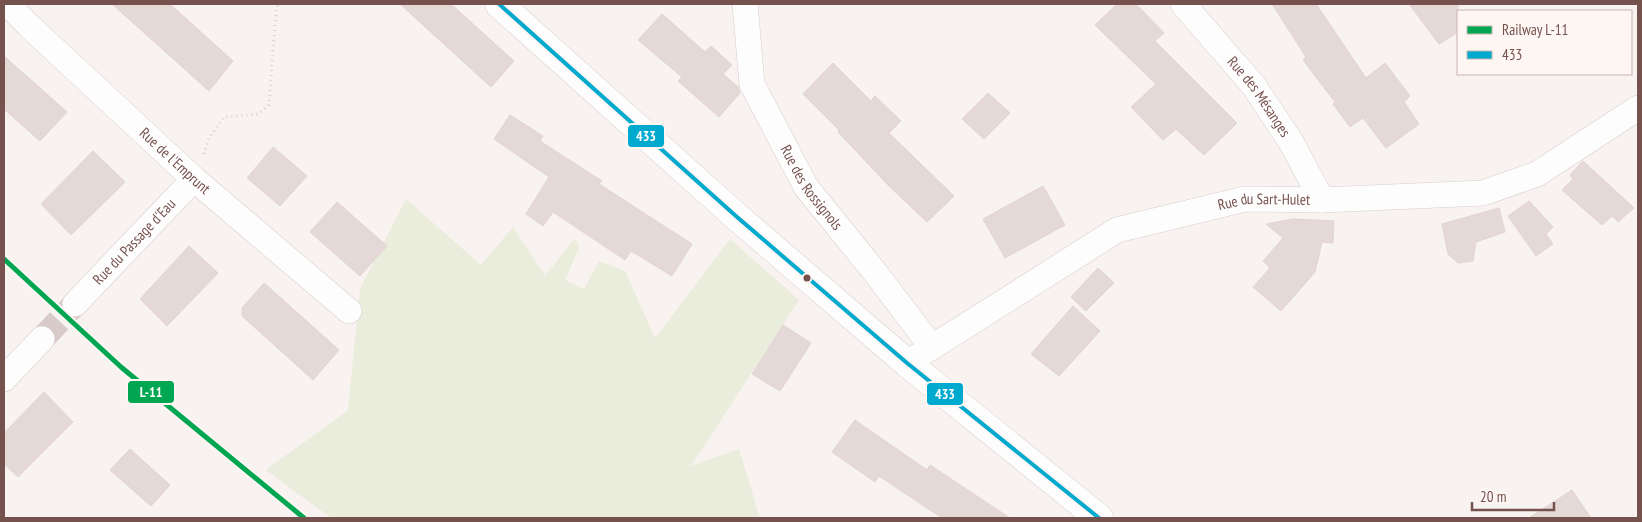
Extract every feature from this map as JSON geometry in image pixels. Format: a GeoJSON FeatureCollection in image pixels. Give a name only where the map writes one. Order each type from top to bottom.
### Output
{"type":"FeatureCollection","features":[{"type":"Feature","properties":{"kind":"main road"},"geometry":{"type":"LineString","coordinates":[[499,4],[737,217],[907,363],[1099,518]]}},
{"type":"Feature","properties":{"kind":"street","name":"Rue de l'Emprunt"},"geometry":{"type":"LineString","coordinates":[[8,4],[28,25],[194,179],[349,311]]}},
{"type":"Feature","properties":{"kind":"street","name":"Rue des Rossignols"},"geometry":{"type":"LineString","coordinates":[[745,4],[752,84],[806,187],[874,271],[931,346]]}},
{"type":"Feature","properties":{"kind":"street","name":"Rue des Mésanges"},"geometry":{"type":"LineString","coordinates":[[1182,4],[1254,86],[1291,142],[1322,200]]}},
{"type":"Feature","properties":{"kind":"street","name":"Rue du Sart-Hulet"},"geometry":{"type":"LineString","coordinates":[[907,363],[931,346],[1117,230],[1245,199],[1322,200],[1483,193],[1536,174],[1638,108]]}},
{"type":"Feature","properties":{"kind":"street","name":"Rue du Passage d'Eau"},"geometry":{"type":"LineString","coordinates":[[75,304],[194,179]]}},
{"type":"Feature","properties":{"kind":"street"},"geometry":{"type":"LineString","coordinates":[[4,379],[42,339]]}},
{"type":"Feature","properties":{"kind":"path"},"geometry":{"type":"LineString","coordinates":[[194,179],[209,138],[224,117],[258,114],[269,104],[278,4]]}},
{"type":"Feature","properties":{"kind":"green space"},"geometry":{"type":"Polygon","coordinates":[[[406,199],[481,265],[513,227],[545,276],[575,238],[579,248],[565,280],[584,289],[599,261],[625,271],[655,338],[730,239],[799,300],[691,466],[739,449],[760,518],[331,518],[266,470],[348,410],[360,289],[406,199]]]}},
{"type":"Feature","properties":{"kind":"building"},"geometry":{"type":"Polygon","coordinates":[[[112,4],[170,4],[233,61],[209,91],[112,4]]]}},
{"type":"Feature","properties":{"kind":"building"},"geometry":{"type":"Polygon","coordinates":[[[400,4],[451,4],[514,61],[491,87],[400,4]]]}},
{"type":"Feature","properties":{"kind":"building"},"geometry":{"type":"Polygon","coordinates":[[[1117,4],[1136,4],[1164,33],[1155,41],[1237,123],[1204,155],[1176,129],[1163,140],[1131,107],[1156,84],[1095,25],[1117,4]]]}},
{"type":"Feature","properties":{"kind":"building"},"geometry":{"type":"Polygon","coordinates":[[[1272,4],[1316,4],[1366,78],[1385,63],[1410,96],[1404,102],[1419,124],[1386,148],[1363,118],[1350,127],[1333,104],[1335,102],[1303,60],[1306,57],[1272,4]]]}},
{"type":"Feature","properties":{"kind":"building"},"geometry":{"type":"Polygon","coordinates":[[[1409,4],[1458,4],[1457,33],[1439,44],[1409,4]]]}},
{"type":"Feature","properties":{"kind":"building"},"geometry":{"type":"Polygon","coordinates":[[[662,14],[705,52],[711,46],[732,65],[723,74],[738,87],[740,93],[719,117],[678,81],[682,77],[638,40],[662,14]]]}},
{"type":"Feature","properties":{"kind":"building"},"geometry":{"type":"Polygon","coordinates":[[[4,56],[67,112],[40,141],[4,109],[4,56]]]}},
{"type":"Feature","properties":{"kind":"building"},"geometry":{"type":"Polygon","coordinates":[[[833,63],[871,101],[875,96],[901,121],[889,133],[954,196],[927,222],[889,186],[838,132],[839,130],[803,94],[833,63]]]}},
{"type":"Feature","properties":{"kind":"building"},"geometry":{"type":"Polygon","coordinates":[[[988,93],[1010,113],[984,139],[962,119],[988,93]]]}},
{"type":"Feature","properties":{"kind":"building"},"geometry":{"type":"Polygon","coordinates":[[[510,115],[543,136],[540,141],[602,181],[599,184],[692,244],[672,276],[631,251],[625,260],[553,212],[543,226],[526,214],[549,177],[494,139],[510,115]]]}},
{"type":"Feature","properties":{"kind":"building"},"geometry":{"type":"Polygon","coordinates":[[[273,147],[307,176],[280,206],[247,178],[273,147]]]}},
{"type":"Feature","properties":{"kind":"building"},"geometry":{"type":"Polygon","coordinates":[[[93,151],[125,182],[71,235],[41,204],[93,151]]]}},
{"type":"Feature","properties":{"kind":"building"},"geometry":{"type":"Polygon","coordinates":[[[1583,161],[1634,208],[1618,222],[1612,216],[1602,225],[1562,190],[1573,179],[1570,175],[1583,161]]]}},
{"type":"Feature","properties":{"kind":"building"},"geometry":{"type":"Polygon","coordinates":[[[1043,186],[1065,225],[1005,258],[983,219],[1043,186]]]}},
{"type":"Feature","properties":{"kind":"building"},"geometry":{"type":"Polygon","coordinates":[[[1529,201],[1553,227],[1546,234],[1553,244],[1536,256],[1508,216],[1529,201]]]}},
{"type":"Feature","properties":{"kind":"building"},"geometry":{"type":"Polygon","coordinates":[[[337,202],[387,246],[360,276],[310,232],[337,202]]]}},
{"type":"Feature","properties":{"kind":"building"},"geometry":{"type":"Polygon","coordinates":[[[1499,208],[1505,232],[1476,242],[1473,261],[1458,263],[1448,254],[1442,224],[1499,208]]]}},
{"type":"Feature","properties":{"kind":"building"},"geometry":{"type":"Polygon","coordinates":[[[1293,219],[1334,221],[1333,243],[1322,242],[1315,272],[1281,311],[1253,287],[1270,268],[1263,261],[1283,238],[1266,224],[1293,219]]]}},
{"type":"Feature","properties":{"kind":"building"},"geometry":{"type":"Polygon","coordinates":[[[189,246],[218,273],[167,326],[140,299],[189,246]]]}},
{"type":"Feature","properties":{"kind":"building"},"geometry":{"type":"Polygon","coordinates":[[[1098,268],[1114,283],[1086,311],[1071,297],[1098,268]]]}},
{"type":"Feature","properties":{"kind":"building"},"geometry":{"type":"Polygon","coordinates":[[[264,283],[339,350],[313,380],[242,316],[242,308],[264,283]]]}},
{"type":"Feature","properties":{"kind":"building"},"geometry":{"type":"Polygon","coordinates":[[[1073,306],[1100,331],[1059,376],[1031,354],[1073,306]]]}},
{"type":"Feature","properties":{"kind":"building"},"geometry":{"type":"Polygon","coordinates":[[[783,325],[811,343],[780,391],[752,374],[783,325]]]}},
{"type":"Feature","properties":{"kind":"building"},"geometry":{"type":"Polygon","coordinates":[[[44,392],[73,422],[18,477],[4,464],[4,433],[44,392]]]}},
{"type":"Feature","properties":{"kind":"building"},"geometry":{"type":"Polygon","coordinates":[[[855,420],[927,470],[930,465],[1010,518],[942,518],[879,476],[875,482],[832,452],[855,420]]]}},
{"type":"Feature","properties":{"kind":"building"},"geometry":{"type":"Polygon","coordinates":[[[130,449],[170,485],[151,506],[110,470],[130,449]]]}},
{"type":"Feature","properties":{"kind":"building"},"geometry":{"type":"Polygon","coordinates":[[[1572,490],[1591,518],[1529,518],[1572,490]]]}},
{"type":"Feature","properties":{"kind":"tunnel"},"geometry":{"type":"LineString","coordinates":[[42,339],[75,304]]}},
{"type":"Feature","properties":{"kind":"rail line","name":"L-11"},"geometry":{"type":"LineString","coordinates":[[4,259],[121,367],[304,518]]}},
{"type":"Feature","properties":{"kind":"transit line","name":"433"},"geometry":{"type":"LineString","coordinates":[[499,4],[737,217],[907,363],[1099,518]]}}]}
